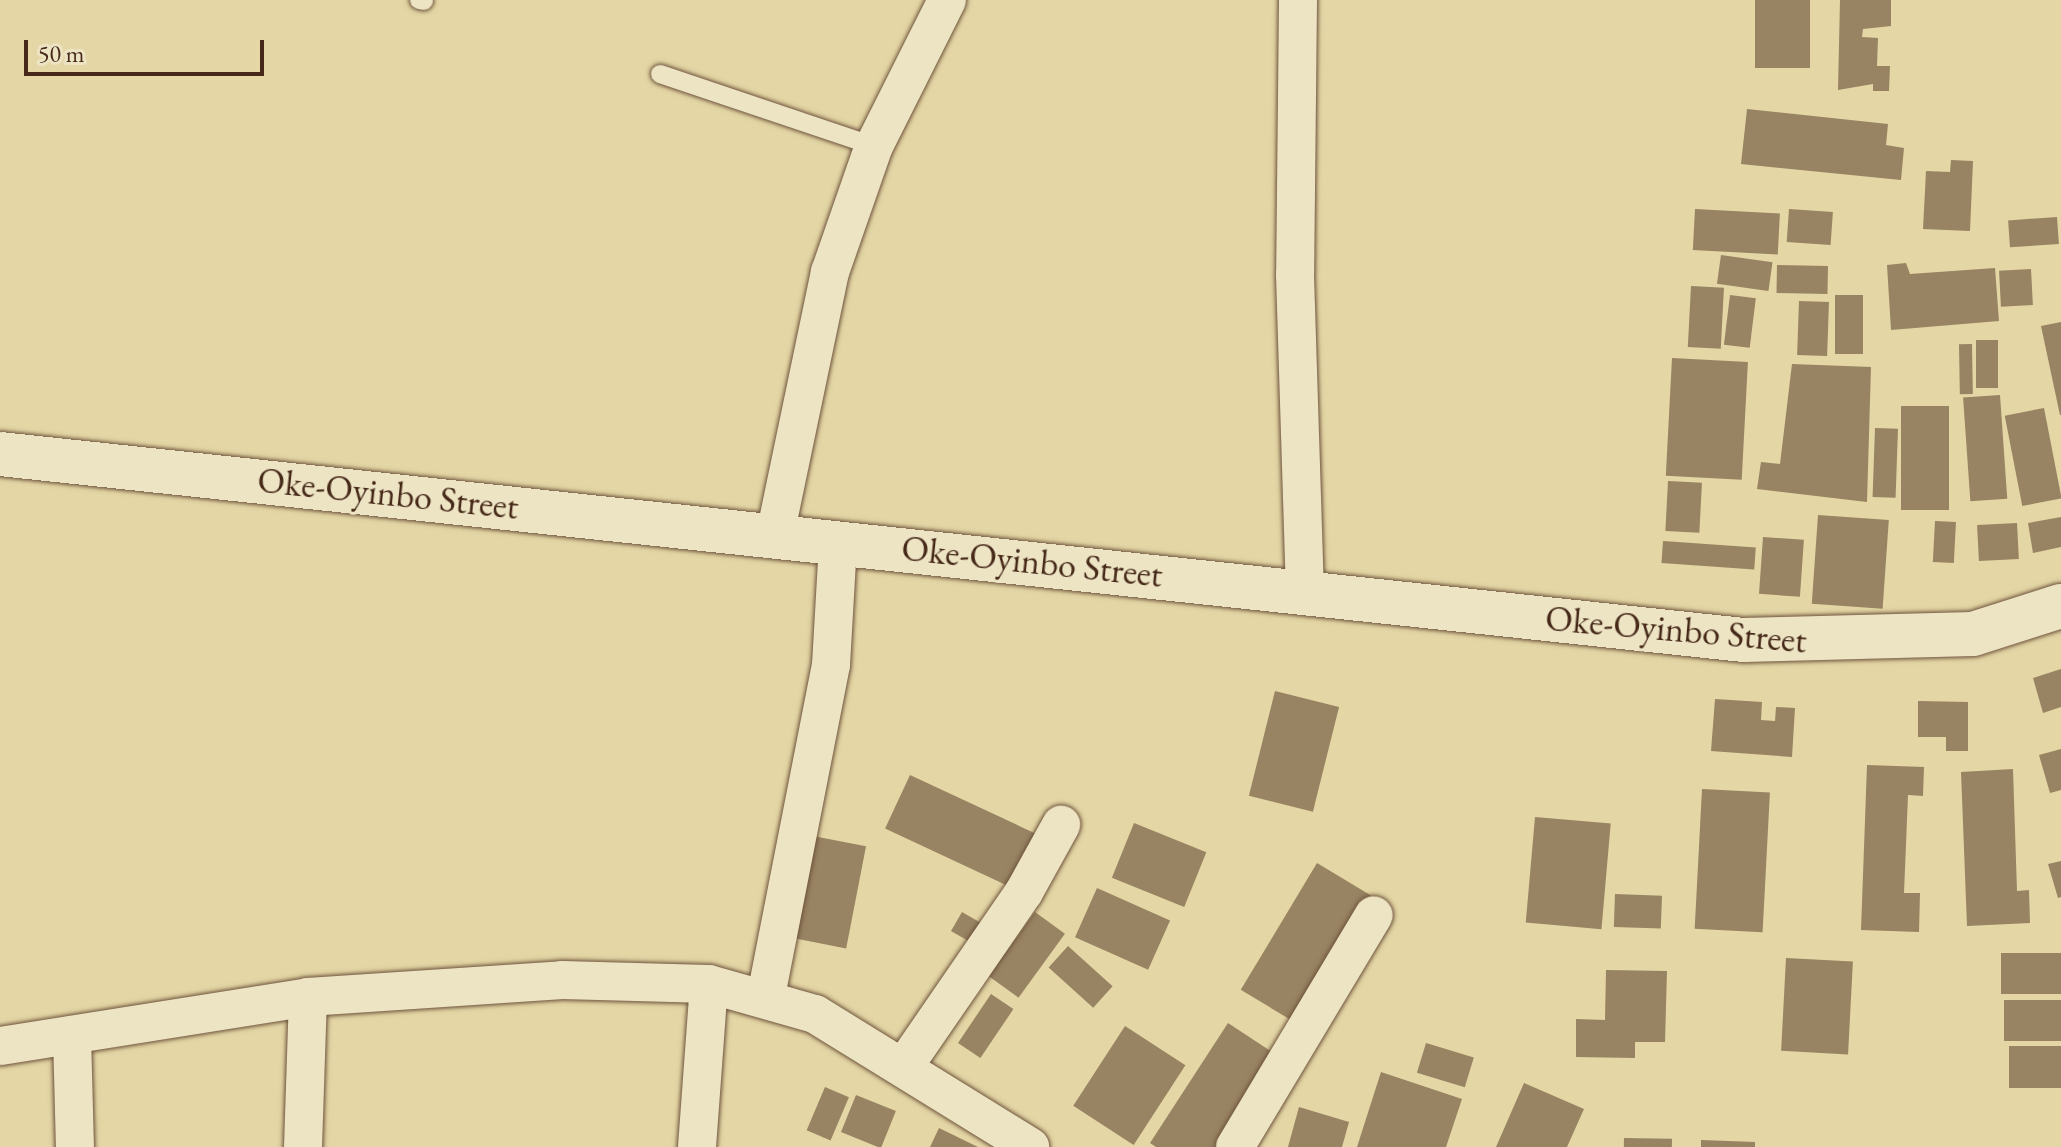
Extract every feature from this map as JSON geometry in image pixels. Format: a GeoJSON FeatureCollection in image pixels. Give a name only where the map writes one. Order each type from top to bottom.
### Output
{"type":"FeatureCollection","features":[{"type":"Feature","properties":{"kind":"main road","name":"Oke-Oyinbo Street"},"geometry":{"type":"LineString","coordinates":[[0,454],[1305,590],[1713,637],[1817,642],[1973,634],[2061,606]]}},
{"type":"Feature","properties":{"kind":"street"},"geometry":{"type":"LineString","coordinates":[[775,535],[830,272],[874,146],[947,0]]}},
{"type":"Feature","properties":{"kind":"street"},"geometry":{"type":"LineString","coordinates":[[1298,0],[1295,275],[1305,590]]}},
{"type":"Feature","properties":{"kind":"street"},"geometry":{"type":"LineString","coordinates":[[766,996],[831,665],[838,542]]}},
{"type":"Feature","properties":{"kind":"street"},"geometry":{"type":"LineString","coordinates":[[905,1065],[1024,892],[1061,825]]}},
{"type":"Feature","properties":{"kind":"street"},"geometry":{"type":"LineString","coordinates":[[1235,1147],[1374,915]]}},
{"type":"Feature","properties":{"kind":"street"},"geometry":{"type":"LineString","coordinates":[[0,1046],[308,997],[562,980],[709,984],[766,996],[905,1065],[1030,1147]]}},
{"type":"Feature","properties":{"kind":"street"},"geometry":{"type":"LineString","coordinates":[[697,1147],[709,984]]}},
{"type":"Feature","properties":{"kind":"street"},"geometry":{"type":"LineString","coordinates":[[303,1147],[308,997]]}},
{"type":"Feature","properties":{"kind":"street"},"geometry":{"type":"LineString","coordinates":[[72,1035],[75,1147]]}},
{"type":"Feature","properties":{"kind":"lane"},"geometry":{"type":"LineString","coordinates":[[660,74],[874,146]]}},
{"type":"Feature","properties":{"kind":"building"},"geometry":{"type":"Polygon","coordinates":[[[1755,0],[1810,0],[1810,68],[1755,68],[1755,0]]]}},
{"type":"Feature","properties":{"kind":"building"},"geometry":{"type":"Polygon","coordinates":[[[1840,0],[1891,0],[1891,26],[1863,29],[1862,37],[1878,38],[1877,66],[1890,66],[1889,91],[1873,91],[1873,84],[1838,90],[1840,0]]]}},
{"type":"Feature","properties":{"kind":"building"},"geometry":{"type":"Polygon","coordinates":[[[1747,109],[1888,124],[1886,145],[1904,148],[1901,180],[1741,164],[1747,109]]]}},
{"type":"Feature","properties":{"kind":"building"},"geometry":{"type":"Polygon","coordinates":[[[1951,160],[1973,161],[1970,231],[1923,229],[1926,171],[1950,172],[1951,160]]]}},
{"type":"Feature","properties":{"kind":"building"},"geometry":{"type":"Polygon","coordinates":[[[1695,209],[1780,213],[1778,254],[1693,250],[1695,209]]]}},
{"type":"Feature","properties":{"kind":"building"},"geometry":{"type":"Polygon","coordinates":[[[1789,209],[1833,212],[1831,245],[1787,242],[1789,209]]]}},
{"type":"Feature","properties":{"kind":"building"},"geometry":{"type":"Polygon","coordinates":[[[2057,217],[2059,244],[2010,247],[2008,220],[2057,217]]]}},
{"type":"Feature","properties":{"kind":"building"},"geometry":{"type":"Polygon","coordinates":[[[1721,255],[1772,262],[1768,291],[1717,284],[1721,255]]]}},
{"type":"Feature","properties":{"kind":"building"},"geometry":{"type":"Polygon","coordinates":[[[1906,263],[1910,274],[1995,268],[1999,321],[1891,330],[1887,265],[1906,263]]]}},
{"type":"Feature","properties":{"kind":"building"},"geometry":{"type":"Polygon","coordinates":[[[1777,265],[1828,266],[1828,294],[1777,293],[1777,265]]]}},
{"type":"Feature","properties":{"kind":"building"},"geometry":{"type":"Polygon","coordinates":[[[2031,269],[2033,305],[2001,307],[1999,271],[2031,269]]]}},
{"type":"Feature","properties":{"kind":"building"},"geometry":{"type":"Polygon","coordinates":[[[1691,286],[1724,288],[1721,349],[1688,347],[1691,286]]]}},
{"type":"Feature","properties":{"kind":"building"},"geometry":{"type":"Polygon","coordinates":[[[1730,295],[1756,298],[1750,348],[1724,345],[1730,295]]]}},
{"type":"Feature","properties":{"kind":"building"},"geometry":{"type":"Polygon","coordinates":[[[1835,295],[1863,295],[1863,354],[1835,354],[1835,295]]]}},
{"type":"Feature","properties":{"kind":"building"},"geometry":{"type":"Polygon","coordinates":[[[1799,301],[1829,302],[1827,356],[1797,355],[1799,301]]]}},
{"type":"Feature","properties":{"kind":"building"},"geometry":{"type":"Polygon","coordinates":[[[2061,322],[2061,415],[2060,415],[2041,326],[2061,322]]]}},
{"type":"Feature","properties":{"kind":"building"},"geometry":{"type":"Polygon","coordinates":[[[1976,340],[1998,340],[1998,388],[1976,388],[1976,340]]]}},
{"type":"Feature","properties":{"kind":"building"},"geometry":{"type":"Polygon","coordinates":[[[1959,344],[1972,344],[1973,394],[1960,394],[1959,344]]]}},
{"type":"Feature","properties":{"kind":"building"},"geometry":{"type":"Polygon","coordinates":[[[1672,358],[1748,362],[1742,480],[1666,476],[1672,358]]]}},
{"type":"Feature","properties":{"kind":"building"},"geometry":{"type":"Polygon","coordinates":[[[1792,364],[1871,367],[1867,502],[1757,489],[1761,462],[1780,464],[1792,364]]]}},
{"type":"Feature","properties":{"kind":"building"},"geometry":{"type":"Polygon","coordinates":[[[2000,395],[2007,499],[1970,501],[1963,398],[2000,395]]]}},
{"type":"Feature","properties":{"kind":"building"},"geometry":{"type":"Polygon","coordinates":[[[1901,406],[1949,406],[1949,510],[1901,510],[1901,406]]]}},
{"type":"Feature","properties":{"kind":"building"},"geometry":{"type":"Polygon","coordinates":[[[2044,408],[2061,498],[2022,506],[2005,416],[2044,408]]]}},
{"type":"Feature","properties":{"kind":"building"},"geometry":{"type":"Polygon","coordinates":[[[1875,428],[1898,429],[1896,498],[1873,497],[1875,428]]]}},
{"type":"Feature","properties":{"kind":"building"},"geometry":{"type":"Polygon","coordinates":[[[1668,481],[1702,483],[1699,533],[1665,531],[1668,481]]]}},
{"type":"Feature","properties":{"kind":"building"},"geometry":{"type":"Polygon","coordinates":[[[1818,515],[1889,520],[1883,609],[1812,604],[1818,515]]]}},
{"type":"Feature","properties":{"kind":"building"},"geometry":{"type":"Polygon","coordinates":[[[2061,517],[2061,547],[2033,553],[2028,523],[2061,517]]]}},
{"type":"Feature","properties":{"kind":"building"},"geometry":{"type":"Polygon","coordinates":[[[1935,521],[1956,522],[1954,563],[1933,562],[1935,521]]]}},
{"type":"Feature","properties":{"kind":"building"},"geometry":{"type":"Polygon","coordinates":[[[2017,523],[2019,559],[1979,561],[1977,525],[2017,523]]]}},
{"type":"Feature","properties":{"kind":"building"},"geometry":{"type":"Polygon","coordinates":[[[1763,537],[1804,540],[1800,597],[1759,594],[1763,537]]]}},
{"type":"Feature","properties":{"kind":"building"},"geometry":{"type":"Polygon","coordinates":[[[1663,541],[1756,547],[1754,569],[1661,563],[1663,541]]]}},
{"type":"Feature","properties":{"kind":"building"},"geometry":{"type":"Polygon","coordinates":[[[2061,669],[2061,707],[2043,713],[2033,678],[2061,669]]]}},
{"type":"Feature","properties":{"kind":"building"},"geometry":{"type":"Polygon","coordinates":[[[1275,691],[1339,707],[1313,812],[1249,796],[1275,691]]]}},
{"type":"Feature","properties":{"kind":"building"},"geometry":{"type":"Polygon","coordinates":[[[1715,699],[1762,702],[1761,720],[1775,721],[1776,707],[1795,708],[1792,757],[1711,751],[1715,699]]]}},
{"type":"Feature","properties":{"kind":"building"},"geometry":{"type":"Polygon","coordinates":[[[1918,701],[1968,702],[1968,751],[1946,751],[1946,737],[1918,737],[1918,701]]]}},
{"type":"Feature","properties":{"kind":"building"},"geometry":{"type":"Polygon","coordinates":[[[2061,749],[2061,790],[2050,793],[2039,755],[2061,749]]]}},
{"type":"Feature","properties":{"kind":"building"},"geometry":{"type":"Polygon","coordinates":[[[1867,765],[1924,767],[1923,796],[1908,795],[1904,893],[1920,893],[1919,932],[1861,930],[1867,765]]]}},
{"type":"Feature","properties":{"kind":"building"},"geometry":{"type":"Polygon","coordinates":[[[2013,769],[2017,891],[2029,890],[2030,923],[1967,926],[1961,772],[2013,769]]]}},
{"type":"Feature","properties":{"kind":"building"},"geometry":{"type":"Polygon","coordinates":[[[910,775],[1037,834],[1012,888],[885,828],[910,775]]]}},
{"type":"Feature","properties":{"kind":"building"},"geometry":{"type":"Polygon","coordinates":[[[1702,789],[1770,793],[1763,932],[1695,929],[1702,789]]]}},
{"type":"Feature","properties":{"kind":"building"},"geometry":{"type":"Polygon","coordinates":[[[1535,817],[1611,824],[1601,929],[1526,923],[1535,817]]]}},
{"type":"Feature","properties":{"kind":"building"},"geometry":{"type":"Polygon","coordinates":[[[1134,823],[1206,852],[1184,907],[1112,878],[1134,823]]]}},
{"type":"Feature","properties":{"kind":"building"},"geometry":{"type":"Polygon","coordinates":[[[813,836],[866,846],[846,948],[793,938],[813,836]]]}},
{"type":"Feature","properties":{"kind":"building"},"geometry":{"type":"Polygon","coordinates":[[[2061,861],[2061,897],[2058,898],[2048,864],[2061,861]]]}},
{"type":"Feature","properties":{"kind":"building"},"geometry":{"type":"Polygon","coordinates":[[[1317,863],[1371,895],[1295,1022],[1241,990],[1317,863]]]}},
{"type":"Feature","properties":{"kind":"building"},"geometry":{"type":"Polygon","coordinates":[[[1097,888],[1170,921],[1148,970],[1075,937],[1097,888]]]}},
{"type":"Feature","properties":{"kind":"building"},"geometry":{"type":"Polygon","coordinates":[[[1615,894],[1662,896],[1661,929],[1614,927],[1615,894]]]}},
{"type":"Feature","properties":{"kind":"building"},"geometry":{"type":"Polygon","coordinates":[[[962,912],[990,928],[979,947],[951,931],[962,912]]]}},
{"type":"Feature","properties":{"kind":"building"},"geometry":{"type":"Polygon","coordinates":[[[1035,912],[1065,934],[1018,998],[989,976],[1035,912]]]}},
{"type":"Feature","properties":{"kind":"building"},"geometry":{"type":"Polygon","coordinates":[[[1068,946],[1113,986],[1093,1008],[1049,968],[1068,946]]]}},
{"type":"Feature","properties":{"kind":"building"},"geometry":{"type":"Polygon","coordinates":[[[2001,953],[2061,953],[2061,994],[2001,994],[2001,953]]]}},
{"type":"Feature","properties":{"kind":"building"},"geometry":{"type":"Polygon","coordinates":[[[1786,958],[1853,962],[1848,1054],[1781,1051],[1786,958]]]}},
{"type":"Feature","properties":{"kind":"building"},"geometry":{"type":"Polygon","coordinates":[[[1606,970],[1667,971],[1665,1042],[1635,1042],[1635,1058],[1576,1057],[1576,1019],[1605,1020],[1606,970]]]}},
{"type":"Feature","properties":{"kind":"building"},"geometry":{"type":"Polygon","coordinates":[[[991,994],[1013,1009],[980,1058],[958,1043],[991,994]]]}},
{"type":"Feature","properties":{"kind":"building"},"geometry":{"type":"Polygon","coordinates":[[[2004,1000],[2061,1000],[2061,1041],[2004,1041],[2004,1000]]]}},
{"type":"Feature","properties":{"kind":"building"},"geometry":{"type":"Polygon","coordinates":[[[1228,1023],[1278,1056],[1219,1147],[1156,1147],[1150,1143],[1228,1023]]]}},
{"type":"Feature","properties":{"kind":"building"},"geometry":{"type":"Polygon","coordinates":[[[1125,1026],[1185,1065],[1134,1145],[1073,1106],[1125,1026]]]}},
{"type":"Feature","properties":{"kind":"building"},"geometry":{"type":"Polygon","coordinates":[[[1426,1043],[1474,1058],[1465,1087],[1417,1073],[1426,1043]]]}},
{"type":"Feature","properties":{"kind":"building"},"geometry":{"type":"Polygon","coordinates":[[[2009,1046],[2061,1046],[2061,1088],[2009,1088],[2009,1046]]]}},
{"type":"Feature","properties":{"kind":"building"},"geometry":{"type":"Polygon","coordinates":[[[1381,1072],[1462,1099],[1446,1147],[1357,1147],[1381,1072]]]}},
{"type":"Feature","properties":{"kind":"building"},"geometry":{"type":"Polygon","coordinates":[[[1524,1083],[1584,1109],[1567,1147],[1496,1147],[1524,1083]]]}},
{"type":"Feature","properties":{"kind":"building"},"geometry":{"type":"Polygon","coordinates":[[[825,1087],[849,1097],[831,1140],[807,1130],[825,1087]]]}},
{"type":"Feature","properties":{"kind":"building"},"geometry":{"type":"Polygon","coordinates":[[[856,1095],[896,1111],[881,1147],[841,1132],[856,1095]]]}},
{"type":"Feature","properties":{"kind":"building"},"geometry":{"type":"Polygon","coordinates":[[[1299,1107],[1349,1122],[1342,1147],[1288,1147],[1299,1107]]]}},
{"type":"Feature","properties":{"kind":"building"},"geometry":{"type":"Polygon","coordinates":[[[939,1128],[978,1147],[930,1147],[939,1128]]]}},
{"type":"Feature","properties":{"kind":"building"},"geometry":{"type":"Polygon","coordinates":[[[1624,1138],[1672,1139],[1672,1147],[1624,1147],[1624,1138]]]}},
{"type":"Feature","properties":{"kind":"building"},"geometry":{"type":"Polygon","coordinates":[[[1701,1140],[1755,1142],[1755,1147],[1701,1147],[1701,1140]]]}}]}
